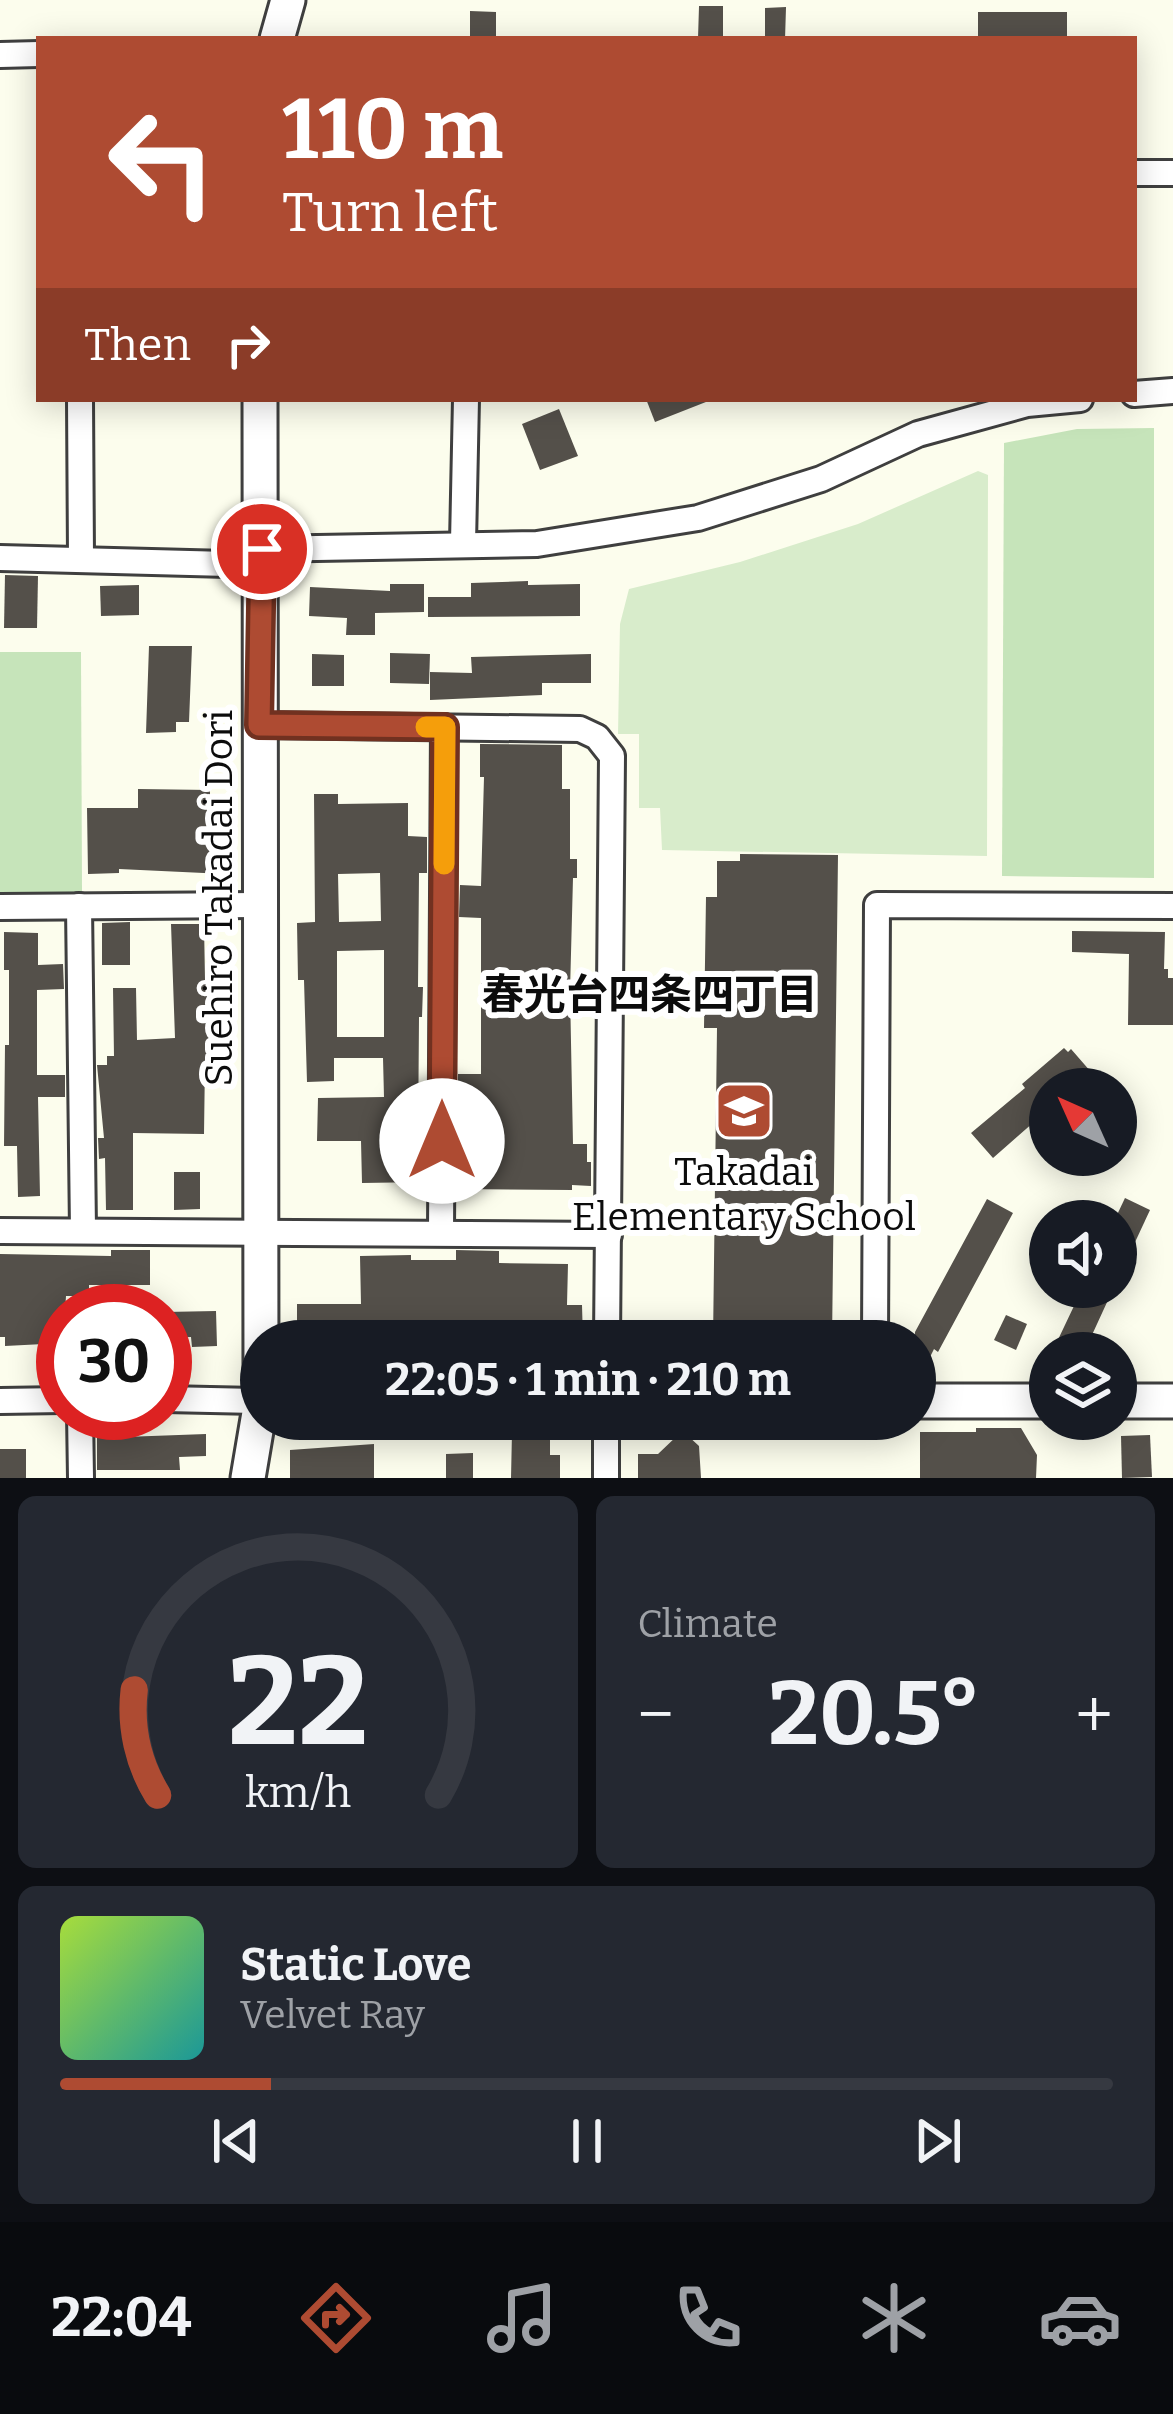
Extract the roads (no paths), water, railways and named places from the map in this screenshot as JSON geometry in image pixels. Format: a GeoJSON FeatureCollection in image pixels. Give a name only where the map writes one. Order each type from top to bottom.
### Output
{"type":"FeatureCollection","features":[{"type":"Feature","properties":{"kind":"street"},"geometry":{"type":"LineString","coordinates":[[278,36],[287,0]]}},
{"type":"Feature","properties":{"kind":"street"},"geometry":{"type":"LineString","coordinates":[[0,55],[36,54]]}},
{"type":"Feature","properties":{"kind":"street"},"geometry":{"type":"LineString","coordinates":[[1137,173],[1173,173]]}},
{"type":"Feature","properties":{"kind":"street"},"geometry":{"type":"LineString","coordinates":[[1137,394],[1173,391]]}},
{"type":"Feature","properties":{"kind":"street"},"geometry":{"type":"LineString","coordinates":[[80,402],[81,558]]}},
{"type":"Feature","properties":{"kind":"street","name":"Suehiro Takadai Dori"},"geometry":{"type":"LineString","coordinates":[[260,402],[261,1320]]}},
{"type":"Feature","properties":{"kind":"street"},"geometry":{"type":"LineString","coordinates":[[463,543],[466,402]]}},
{"type":"Feature","properties":{"kind":"street"},"geometry":{"type":"LineString","coordinates":[[0,558],[261,557],[463,543],[537,544],[698,518],[821,479],[918,434],[1048,402]]}},
{"type":"Feature","properties":{"kind":"street"},"geometry":{"type":"LineString","coordinates":[[259,725],[580,729],[597,737],[612,756],[607,1320]]}},
{"type":"Feature","properties":{"kind":"street"},"geometry":{"type":"LineString","coordinates":[[441,1233],[445,727]]}},
{"type":"Feature","properties":{"kind":"street"},"geometry":{"type":"LineString","coordinates":[[0,907],[260,904]]}},
{"type":"Feature","properties":{"kind":"street"},"geometry":{"type":"LineString","coordinates":[[875,1320],[878,905],[1173,906]]}},
{"type":"Feature","properties":{"kind":"street"},"geometry":{"type":"LineString","coordinates":[[79,907],[83,1230]]}},
{"type":"Feature","properties":{"kind":"street"},"geometry":{"type":"LineString","coordinates":[[0,1231],[609,1235]]}},
{"type":"Feature","properties":{"kind":"street"},"geometry":{"type":"LineString","coordinates":[[192,1399],[240,1400]]}},
{"type":"Feature","properties":{"kind":"street"},"geometry":{"type":"LineString","coordinates":[[0,1401],[36,1400]]}},
{"type":"Feature","properties":{"kind":"street"},"geometry":{"type":"LineString","coordinates":[[936,1401],[1029,1401]]}},
{"type":"Feature","properties":{"kind":"street"},"geometry":{"type":"LineString","coordinates":[[1137,1401],[1173,1401]]}},
{"type":"Feature","properties":{"kind":"street"},"geometry":{"type":"LineString","coordinates":[[80,1440],[81,1478]]}},
{"type":"Feature","properties":{"kind":"street","name":"Suehiro Takadai Dori"},"geometry":{"type":"LineString","coordinates":[[248,1478],[254,1440]]}},
{"type":"Feature","properties":{"kind":"street"},"geometry":{"type":"LineString","coordinates":[[606,1440],[606,1478]]}},
{"type":"Feature","properties":{"kind":"place","name":"Takadai Elementary School"},"geometry":{"type":"Point","coordinates":[744,1111]}},
{"type":"Feature","properties":{"kind":"district","name":"春光台四条四丁目"},"geometry":{"type":"Point","coordinates":[650,994]}}]}
